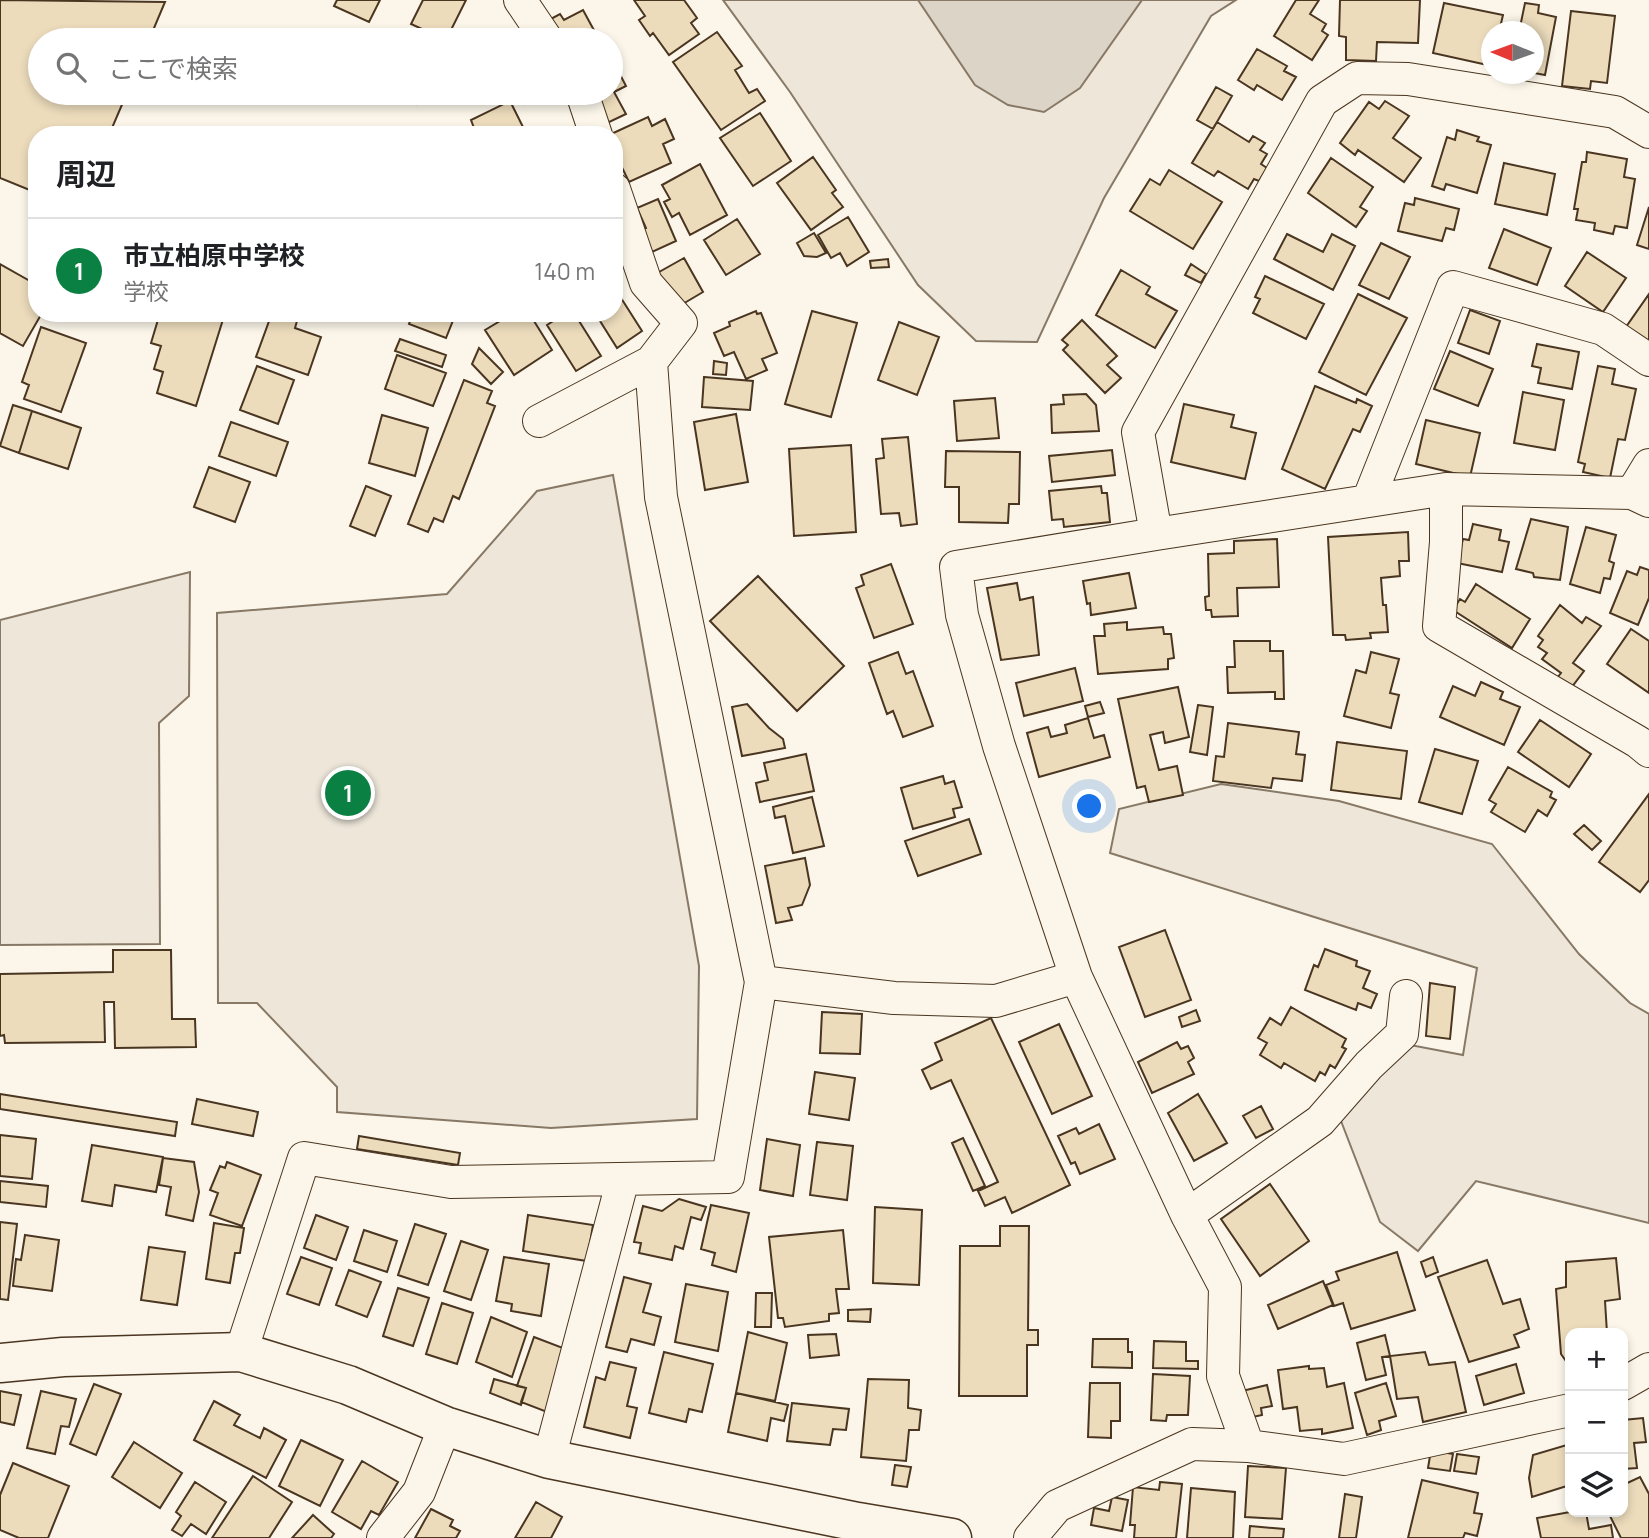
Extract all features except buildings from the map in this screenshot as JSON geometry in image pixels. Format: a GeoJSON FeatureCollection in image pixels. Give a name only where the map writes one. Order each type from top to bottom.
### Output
{"type":"FeatureCollection","features":[{"type":"Feature","properties":{"kind":"street"},"geometry":{"type":"LineString","coordinates":[[520,0],[539,28]]}},
{"type":"Feature","properties":{"kind":"street"},"geometry":{"type":"LineString","coordinates":[[1156,534],[1138,432],[1322,101],[1357,78],[1408,79],[1615,111],[1649,132]]}},
{"type":"Feature","properties":{"kind":"street"},"geometry":{"type":"LineString","coordinates":[[586,105],[593,126]]}},
{"type":"Feature","properties":{"kind":"street"},"geometry":{"type":"LineString","coordinates":[[539,421],[651,362],[681,323],[646,283],[623,215]]}},
{"type":"Feature","properties":{"kind":"street"},"geometry":{"type":"LineString","coordinates":[[1368,501],[1453,287],[1604,329],[1649,360]]}},
{"type":"Feature","properties":{"kind":"street"},"geometry":{"type":"LineString","coordinates":[[241,1352],[304,1158],[451,1182],[728,1177],[761,982],[661,497],[651,362]]}},
{"type":"Feature","properties":{"kind":"street"},"geometry":{"type":"LineString","coordinates":[[1248,1446],[1223,1376],[1225,1287],[1187,1215],[1076,977],[999,746],[962,615],[956,567],[1446,489],[1640,497],[1649,465]]}},
{"type":"Feature","properties":{"kind":"street"},"geometry":{"type":"LineString","coordinates":[[1446,489],[1446,542],[1439,625],[1645,741]]}},
{"type":"Feature","properties":{"kind":"street"},"geometry":{"type":"LineString","coordinates":[[761,982],[894,998],[996,1000],[1076,977]]}},
{"type":"Feature","properties":{"kind":"street"},"geometry":{"type":"LineString","coordinates":[[1187,1215],[1320,1121],[1369,1065],[1402,1034],[1406,996]]}},
{"type":"Feature","properties":{"kind":"street"},"geometry":{"type":"LineString","coordinates":[[549,1460],[623,1179]]}},
{"type":"Feature","properties":{"kind":"street"},"geometry":{"type":"LineString","coordinates":[[0,1363],[64,1357],[241,1352],[348,1385],[445,1426],[549,1460],[858,1522],[952,1538]]}},
{"type":"Feature","properties":{"kind":"street"},"geometry":{"type":"LineString","coordinates":[[1628,1381],[1649,1369]]}},
{"type":"Feature","properties":{"kind":"street"},"geometry":{"type":"LineString","coordinates":[[1030,1538],[1056,1506],[1192,1444],[1248,1446],[1344,1459],[1565,1411]]}},
{"type":"Feature","properties":{"kind":"street"},"geometry":{"type":"LineString","coordinates":[[383,1538],[419,1492],[445,1426]]}},
{"type":"Feature","properties":{"kind":"shaded area"},"geometry":{"type":"Polygon","coordinates":[[[723,0],[1236,0],[1211,16],[1104,198],[1037,342],[976,341],[918,285],[790,92],[723,0]]]}},
{"type":"Feature","properties":{"kind":"shaded area"},"geometry":{"type":"Polygon","coordinates":[[[918,0],[1142,0],[1080,88],[1044,112],[1008,105],[975,85],[918,0]]]}},
{"type":"Feature","properties":{"kind":"shaded area"},"geometry":{"type":"Polygon","coordinates":[[[613,475],[699,966],[697,1119],[551,1128],[337,1112],[337,1087],[257,1003],[218,1003],[217,613],[447,594],[537,491],[613,475]]]}},
{"type":"Feature","properties":{"kind":"shaded area"},"geometry":{"type":"Polygon","coordinates":[[[190,572],[189,696],[159,723],[160,944],[0,945],[0,620],[190,572]]]}},
{"type":"Feature","properties":{"kind":"shaded area"},"geometry":{"type":"Polygon","coordinates":[[[1221,784],[1339,801],[1492,844],[1579,954],[1630,1003],[1649,1014],[1649,1223],[1476,1181],[1418,1251],[1380,1222],[1336,1108],[1400,1043],[1463,1055],[1477,968],[1110,853],[1119,809],[1221,784]]]}},
{"type":"Feature","properties":{"kind":"place","name":"市立柏原中学校"},"geometry":{"type":"Point","coordinates":[348,793]}}]}
